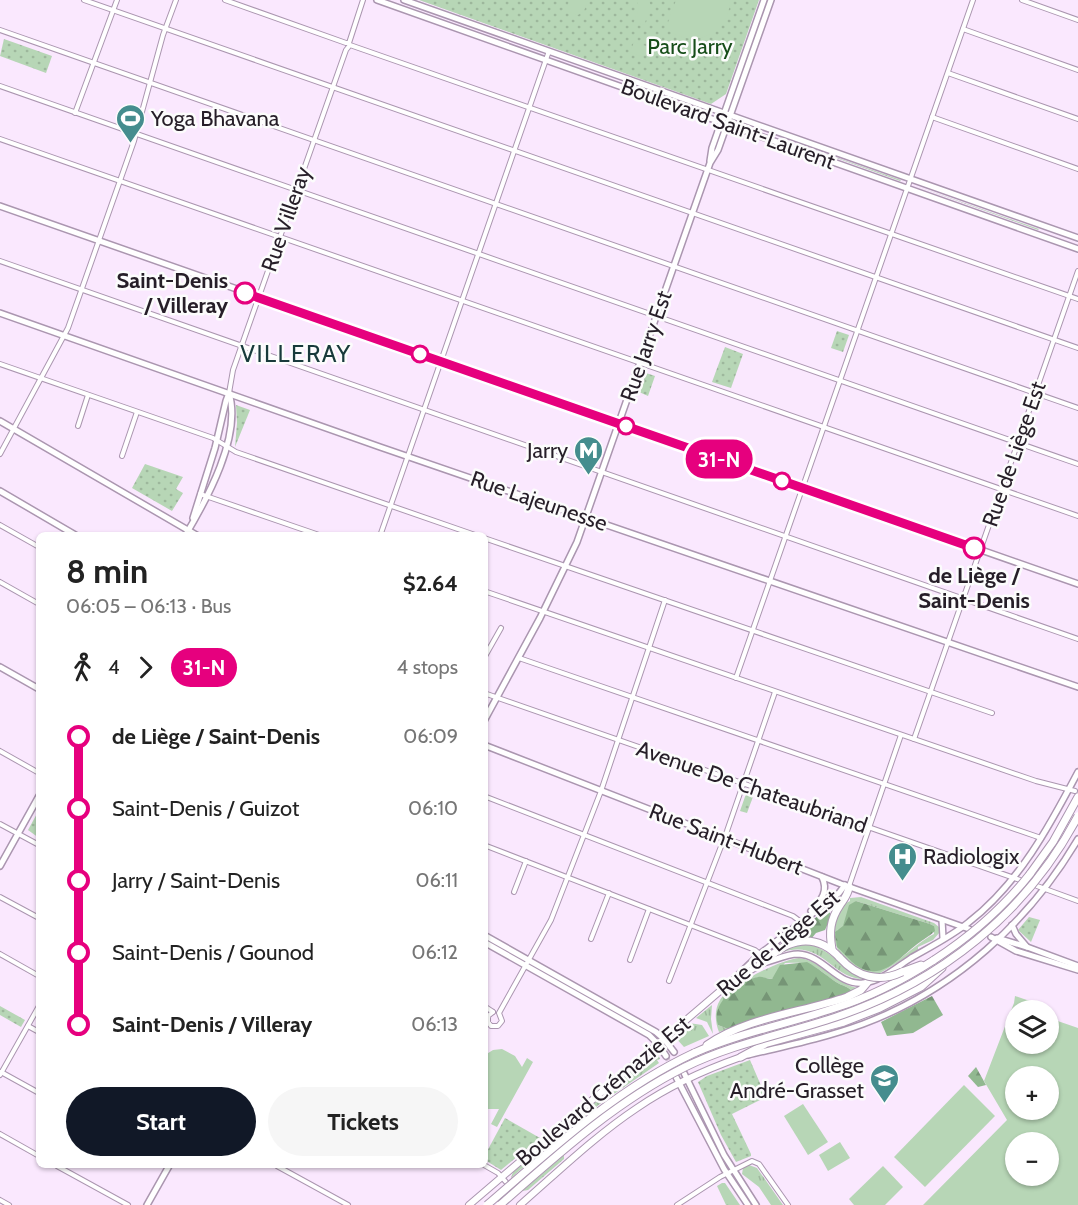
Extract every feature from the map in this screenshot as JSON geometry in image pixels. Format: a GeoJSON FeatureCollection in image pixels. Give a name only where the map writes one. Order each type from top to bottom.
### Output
{"type":"FeatureCollection","features":[{"type":"Feature","properties":{"kind":"highway"},"geometry":{"type":"LineString","coordinates":[[694,1053],[747,1033],[860,999],[903,979],[934,960],[976,931],[1012,895],[1043,856],[1077,794]]}},
{"type":"Feature","properties":{"kind":"highway"},"geometry":{"type":"LineString","coordinates":[[741,1057],[767,1043],[857,1017],[921,987],[949,961],[988,931],[1022,897],[1047,867],[1078,816]]}},
{"type":"Feature","properties":{"kind":"highway"},"geometry":{"type":"LineString","coordinates":[[847,886],[847,896],[831,922],[829,936],[832,949],[849,968],[859,974],[874,978],[893,976],[934,960]]}},
{"type":"Feature","properties":{"kind":"highway"},"geometry":{"type":"LineString","coordinates":[[765,962],[775,951],[794,942],[811,942],[832,949]]}},
{"type":"Feature","properties":{"kind":"highway"},"geometry":{"type":"LineString","coordinates":[[500,1205],[600,1120],[666,1077],[705,1058],[743,1044],[828,1020],[862,1007],[912,984],[949,961]]}},
{"type":"Feature","properties":{"kind":"highway"},"geometry":{"type":"LineString","coordinates":[[487,1205],[569,1134],[613,1100],[655,1073],[694,1053],[720,1036],[850,995],[861,990],[867,983]]}},
{"type":"Feature","properties":{"kind":"main road","name":"Boulevard Saint-Laurent"},"geometry":{"type":"LineString","coordinates":[[377,0],[1078,249]]}},
{"type":"Feature","properties":{"kind":"main road","name":"Boulevard Saint-Laurent"},"geometry":{"type":"LineString","coordinates":[[404,0],[1078,238]]}},
{"type":"Feature","properties":{"kind":"main road"},"geometry":{"type":"LineString","coordinates":[[724,123],[724,113],[764,0]]}},
{"type":"Feature","properties":{"kind":"main road"},"geometry":{"type":"LineString","coordinates":[[724,123],[730,116],[771,0]]}},
{"type":"Feature","properties":{"kind":"main road","name":"Rue Jarry Est"},"geometry":{"type":"LineString","coordinates":[[488,715],[566,566],[586,518],[709,166],[712,148],[724,123]]}},
{"type":"Feature","properties":{"kind":"main road"},"geometry":{"type":"LineString","coordinates":[[0,206],[1078,584]]}},
{"type":"Feature","properties":{"kind":"main road","name":"Rue Lajeunesse"},"geometry":{"type":"LineString","coordinates":[[0,313],[1078,687]]}},
{"type":"Feature","properties":{"kind":"main road","name":"Rue Villeray"},"geometry":{"type":"LineString","coordinates":[[187,532],[230,393]]}},
{"type":"Feature","properties":{"kind":"main road","name":"Rue Villeray"},"geometry":{"type":"LineString","coordinates":[[188,532],[207,496],[226,447],[233,421],[230,393]]}},
{"type":"Feature","properties":{"kind":"main road"},"geometry":{"type":"LineString","coordinates":[[0,421],[185,532]]}},
{"type":"Feature","properties":{"kind":"main road"},"geometry":{"type":"LineString","coordinates":[[0,491],[70,532]]}},
{"type":"Feature","properties":{"kind":"main road"},"geometry":{"type":"LineString","coordinates":[[0,667],[36,686]]}},
{"type":"Feature","properties":{"kind":"main road","name":"Rue Saint-Hubert"},"geometry":{"type":"LineString","coordinates":[[488,747],[822,877],[969,929]]}},
{"type":"Feature","properties":{"kind":"main road"},"geometry":{"type":"LineString","coordinates":[[733,980],[765,962],[801,954],[819,960],[848,981],[858,984],[876,980],[962,927],[984,909],[1014,877],[1041,838],[1078,772]]}},
{"type":"Feature","properties":{"kind":"main road"},"geometry":{"type":"LineString","coordinates":[[0,866],[36,801]]}},
{"type":"Feature","properties":{"kind":"main road","name":"Boulevard Crémazie Est"},"geometry":{"type":"LineString","coordinates":[[522,1203],[622,1114],[678,1080],[741,1057],[828,1036],[880,1017],[942,984],[998,940],[1044,889],[1078,839]]}},
{"type":"Feature","properties":{"kind":"main road"},"geometry":{"type":"LineString","coordinates":[[801,922],[824,894],[826,886],[822,877]]}},
{"type":"Feature","properties":{"kind":"main road","name":"Rue de Liège Est"},"geometry":{"type":"LineString","coordinates":[[710,1000],[760,954],[847,886]]}},
{"type":"Feature","properties":{"kind":"main road"},"geometry":{"type":"LineString","coordinates":[[942,920],[943,938]]}},
{"type":"Feature","properties":{"kind":"main road"},"geometry":{"type":"LineString","coordinates":[[1012,925],[1027,947]]}},
{"type":"Feature","properties":{"kind":"main road"},"geometry":{"type":"LineString","coordinates":[[488,938],[639,1029],[658,1044],[666,1056]]}},
{"type":"Feature","properties":{"kind":"main road"},"geometry":{"type":"LineString","coordinates":[[998,940],[1027,947],[1078,968]]}},
{"type":"Feature","properties":{"kind":"main road"},"geometry":{"type":"LineString","coordinates":[[998,940],[1016,951],[1078,968]]}},
{"type":"Feature","properties":{"kind":"main road"},"geometry":{"type":"LineString","coordinates":[[488,944],[528,963],[664,1038],[674,1052]]}},
{"type":"Feature","properties":{"kind":"main road","name":"Boulevard Crémazie Est"},"geometry":{"type":"LineString","coordinates":[[469,1205],[504,1180],[554,1137],[603,1089],[710,1000]]}},
{"type":"Feature","properties":{"kind":"main road"},"geometry":{"type":"LineString","coordinates":[[686,1076],[730,1172],[756,1205]]}},
{"type":"Feature","properties":{"kind":"main road"},"geometry":{"type":"LineString","coordinates":[[678,1080],[748,1205]]}},
{"type":"Feature","properties":{"kind":"main road"},"geometry":{"type":"LineString","coordinates":[[603,1089],[609,1097]]}},
{"type":"Feature","properties":{"kind":"main road"},"geometry":{"type":"LineString","coordinates":[[568,1152],[574,1158]]}},
{"type":"Feature","properties":{"kind":"main road"},"geometry":{"type":"LineString","coordinates":[[147,1205],[167,1168]]}},
{"type":"Feature","properties":{"kind":"street"},"geometry":{"type":"LineString","coordinates":[[84,0],[1078,348]]}},
{"type":"Feature","properties":{"kind":"street"},"geometry":{"type":"LineString","coordinates":[[75,113],[117,0]]}},
{"type":"Feature","properties":{"kind":"street"},"geometry":{"type":"LineString","coordinates":[[0,454],[65,335],[136,134],[165,29],[176,0]]}},
{"type":"Feature","properties":{"kind":"street"},"geometry":{"type":"LineString","coordinates":[[225,0],[528,107],[709,166],[891,234],[1078,299]]}},
{"type":"Feature","properties":{"kind":"street","name":"Rue Villeray"},"geometry":{"type":"LineString","coordinates":[[230,393],[233,370],[241,346],[363,0]]}},
{"type":"Feature","properties":{"kind":"street"},"geometry":{"type":"LineString","coordinates":[[736,678],[973,0]]}},
{"type":"Feature","properties":{"kind":"street"},"geometry":{"type":"LineString","coordinates":[[1022,0],[1078,20]]}},
{"type":"Feature","properties":{"kind":"street"},"geometry":{"type":"LineString","coordinates":[[963,29],[1078,70]]}},
{"type":"Feature","properties":{"kind":"street"},"geometry":{"type":"LineString","coordinates":[[0,30],[1078,408]]}},
{"type":"Feature","properties":{"kind":"street"},"geometry":{"type":"LineString","coordinates":[[381,532],[549,51]]}},
{"type":"Feature","properties":{"kind":"street"},"geometry":{"type":"LineString","coordinates":[[948,73],[1078,119]]}},
{"type":"Feature","properties":{"kind":"street"},"geometry":{"type":"LineString","coordinates":[[0,86],[1078,464]]}},
{"type":"Feature","properties":{"kind":"street"},"geometry":{"type":"LineString","coordinates":[[932,117],[1078,169]]}},
{"type":"Feature","properties":{"kind":"street"},"geometry":{"type":"LineString","coordinates":[[0,139],[1078,516]]}},
{"type":"Feature","properties":{"kind":"street"},"geometry":{"type":"LineString","coordinates":[[0,261],[1078,639]]}},
{"type":"Feature","properties":{"kind":"street","name":"Rue de Liège Est"},"geometry":{"type":"LineString","coordinates":[[914,739],[1078,271]]}},
{"type":"Feature","properties":{"kind":"street"},"geometry":{"type":"LineString","coordinates":[[0,364],[217,440],[226,447],[466,532]]}},
{"type":"Feature","properties":{"kind":"street"},"geometry":{"type":"LineString","coordinates":[[78,426],[88,395]]}},
{"type":"Feature","properties":{"kind":"street"},"geometry":{"type":"LineString","coordinates":[[122,456],[137,412]]}},
{"type":"Feature","properties":{"kind":"street"},"geometry":{"type":"LineString","coordinates":[[200,494],[310,532]]}},
{"type":"Feature","properties":{"kind":"street"},"geometry":{"type":"LineString","coordinates":[[0,525],[36,546]]}},
{"type":"Feature","properties":{"kind":"street"},"geometry":{"type":"LineString","coordinates":[[488,539],[992,712]]}},
{"type":"Feature","properties":{"kind":"street"},"geometry":{"type":"LineString","coordinates":[[0,582],[36,602]]}},
{"type":"Feature","properties":{"kind":"street"},"geometry":{"type":"LineString","coordinates":[[488,592],[1077,794]]}},
{"type":"Feature","properties":{"kind":"street"},"geometry":{"type":"LineString","coordinates":[[499,1013],[549,925],[601,791],[665,600]]}},
{"type":"Feature","properties":{"kind":"street"},"geometry":{"type":"LineString","coordinates":[[488,651],[501,628]]}},
{"type":"Feature","properties":{"kind":"street"},"geometry":{"type":"LineString","coordinates":[[519,658],[1041,838]]}},
{"type":"Feature","properties":{"kind":"street"},"geometry":{"type":"LineString","coordinates":[[669,981],[744,784],[775,692]]}},
{"type":"Feature","properties":{"kind":"street","name":"Avenue De Chateaubriand"},"geometry":{"type":"LineString","coordinates":[[488,695],[1020,879]]}},
{"type":"Feature","properties":{"kind":"street","name":"Rue de Liège Est"},"geometry":{"type":"LineString","coordinates":[[847,886],[901,735]]}},
{"type":"Feature","properties":{"kind":"street"},"geometry":{"type":"LineString","coordinates":[[0,751],[36,771]]}},
{"type":"Feature","properties":{"kind":"street"},"geometry":{"type":"LineString","coordinates":[[488,798],[708,882],[793,916],[801,922]]}},
{"type":"Feature","properties":{"kind":"street"},"geometry":{"type":"LineString","coordinates":[[0,824],[36,843]]}},
{"type":"Feature","properties":{"kind":"street"},"geometry":{"type":"LineString","coordinates":[[488,847],[755,950],[760,954]]}},
{"type":"Feature","properties":{"kind":"street"},"geometry":{"type":"LineString","coordinates":[[514,892],[526,861]]}},
{"type":"Feature","properties":{"kind":"street"},"geometry":{"type":"LineString","coordinates":[[1037,886],[1078,901]]}},
{"type":"Feature","properties":{"kind":"street"},"geometry":{"type":"LineString","coordinates":[[591,939],[609,893]]}},
{"type":"Feature","properties":{"kind":"street"},"geometry":{"type":"LineString","coordinates":[[0,897],[36,916]]}},
{"type":"Feature","properties":{"kind":"street"},"geometry":{"type":"LineString","coordinates":[[630,960],[649,909]]}},
{"type":"Feature","properties":{"kind":"street"},"geometry":{"type":"LineString","coordinates":[[0,954],[36,974]]}},
{"type":"Feature","properties":{"kind":"street"},"geometry":{"type":"LineString","coordinates":[[488,1009],[499,1013],[502,1017],[502,1022],[498,1026],[490,1024],[488,1020],[489,1015],[493,1012]]}},
{"type":"Feature","properties":{"kind":"street"},"geometry":{"type":"LineString","coordinates":[[36,1011],[0,1073],[36,1092]]}},
{"type":"Feature","properties":{"kind":"street"},"geometry":{"type":"LineString","coordinates":[[28,1026],[36,1030]]}},
{"type":"Feature","properties":{"kind":"street"},"geometry":{"type":"LineString","coordinates":[[0,1134],[36,1154]]}},
{"type":"Feature","properties":{"kind":"street"},"geometry":{"type":"LineString","coordinates":[[677,1205],[748,1162],[757,1162],[788,1205]]}},
{"type":"Feature","properties":{"kind":"street"},"geometry":{"type":"LineString","coordinates":[[61,1168],[128,1205]]}},
{"type":"Feature","properties":{"kind":"street"},"geometry":{"type":"LineString","coordinates":[[281,1168],[348,1205]]}},
{"type":"Feature","properties":{"kind":"street"},"geometry":{"type":"LineString","coordinates":[[488,1168],[504,1180]]}},
{"type":"Feature","properties":{"kind":"street"},"geometry":{"type":"LineString","coordinates":[[518,1195],[522,1203]]}},
{"type":"Feature","properties":{"kind":"street"},"geometry":{"type":"LineString","coordinates":[[0,1200],[9,1205]]}},
{"type":"Feature","properties":{"kind":"green space","name":"Parc Jarry"},"geometry":{"type":"Polygon","coordinates":[[[419,0],[759,0],[726,94],[711,104],[419,0]]]}},
{"type":"Feature","properties":{"kind":"green space"},"geometry":{"type":"Polygon","coordinates":[[[569,0],[588,0],[584,11],[578,15],[567,11],[569,0]]]}},
{"type":"Feature","properties":{"kind":"green space"},"geometry":{"type":"Polygon","coordinates":[[[637,0],[649,0],[651,7],[644,25],[634,22],[639,8],[637,0]]]}},
{"type":"Feature","properties":{"kind":"green space"},"geometry":{"type":"Polygon","coordinates":[[[676,0],[730,0],[724,22],[716,30],[697,38],[687,38],[676,35],[666,28],[676,0]]]}},
{"type":"Feature","properties":{"kind":"green space"},"geometry":{"type":"Polygon","coordinates":[[[4,39],[52,56],[46,73],[0,56],[4,39]]]}},
{"type":"Feature","properties":{"kind":"green space"},"geometry":{"type":"Polygon","coordinates":[[[634,42],[646,46],[642,57],[630,52],[634,42]]]}},
{"type":"Feature","properties":{"kind":"green space"},"geometry":{"type":"Polygon","coordinates":[[[792,142],[901,180],[900,181],[792,142]]]}},
{"type":"Feature","properties":{"kind":"green space"},"geometry":{"type":"Polygon","coordinates":[[[916,186],[1039,229],[1038,230],[916,186]]]}},
{"type":"Feature","properties":{"kind":"green space"},"geometry":{"type":"Polygon","coordinates":[[[837,331],[849,335],[843,352],[831,348],[837,331]]]}},
{"type":"Feature","properties":{"kind":"green space"},"geometry":{"type":"Polygon","coordinates":[[[725,347],[743,354],[731,388],[712,382],[725,347]]]}},
{"type":"Feature","properties":{"kind":"green space"},"geometry":{"type":"Polygon","coordinates":[[[646,373],[655,376],[648,396],[639,392],[646,373]]]}},
{"type":"Feature","properties":{"kind":"green space"},"geometry":{"type":"Polygon","coordinates":[[[236,405],[250,410],[235,447],[237,423],[236,405]]]}},
{"type":"Feature","properties":{"kind":"green space"},"geometry":{"type":"Polygon","coordinates":[[[145,464],[183,477],[176,489],[183,493],[172,511],[132,488],[145,464]]]}},
{"type":"Feature","properties":{"kind":"green space"},"geometry":{"type":"Polygon","coordinates":[[[747,791],[754,794],[747,813],[740,811],[747,791]]]}},
{"type":"Feature","properties":{"kind":"green space"},"geometry":{"type":"Polygon","coordinates":[[[36,815],[36,836],[28,830],[36,815]]]}},
{"type":"Feature","properties":{"kind":"green space"},"geometry":{"type":"Polygon","coordinates":[[[861,897],[934,923],[939,927],[940,932],[933,940],[918,947],[918,950],[877,975],[857,970],[842,957],[837,949],[834,929],[841,910],[850,898],[861,897]],[[856,901],[842,929],[837,930],[845,953],[870,971],[887,967],[934,934],[934,926],[856,901]]]}},
{"type":"Feature","properties":{"kind":"green space"},"geometry":{"type":"Polygon","coordinates":[[[856,901],[930,924],[934,926],[935,931],[889,966],[877,971],[865,970],[856,965],[837,947],[835,932],[843,926],[849,905],[856,901]]]}},
{"type":"Feature","properties":{"kind":"green space"},"geometry":{"type":"Polygon","coordinates":[[[823,912],[829,912],[832,915],[825,930],[816,933],[811,939],[796,938],[798,931],[823,912]]]}},
{"type":"Feature","properties":{"kind":"green space"},"geometry":{"type":"Polygon","coordinates":[[[1029,917],[1040,920],[1031,942],[1018,930],[1029,917]]]}},
{"type":"Feature","properties":{"kind":"green space"},"geometry":{"type":"Polygon","coordinates":[[[810,944],[825,951],[867,979],[845,974],[807,951],[795,950],[780,953],[793,945],[810,944]]]}},
{"type":"Feature","properties":{"kind":"green space"},"geometry":{"type":"Polygon","coordinates":[[[799,958],[815,963],[842,982],[858,988],[853,992],[809,964],[785,963],[772,979],[758,977],[737,988],[718,1025],[728,1029],[719,1032],[716,1012],[725,994],[756,974],[791,959],[799,958]]]}},
{"type":"Feature","properties":{"kind":"green space"},"geometry":{"type":"Polygon","coordinates":[[[807,962],[853,992],[728,1029],[718,1025],[718,1009],[722,1001],[735,988],[758,977],[772,979],[780,965],[807,962]]]}},
{"type":"Feature","properties":{"kind":"green space"},"geometry":{"type":"Polygon","coordinates":[[[932,996],[943,1015],[913,1033],[887,1036],[881,1022],[932,996]]]}},
{"type":"Feature","properties":{"kind":"green space"},"geometry":{"type":"Polygon","coordinates":[[[1015,996],[1027,1000],[1014,1000],[1015,996]]]}},
{"type":"Feature","properties":{"kind":"green space"},"geometry":{"type":"Polygon","coordinates":[[[712,1005],[713,1034],[707,1022],[696,1018],[712,1005]]]}},
{"type":"Feature","properties":{"kind":"green space"},"geometry":{"type":"Polygon","coordinates":[[[0,1006],[25,1020],[21,1027],[0,1015],[0,1006]]]}},
{"type":"Feature","properties":{"kind":"green space"},"geometry":{"type":"Polygon","coordinates":[[[1059,1021],[1078,1028],[1078,1205],[923,1205],[1007,1120],[1059,1120],[1059,1066],[1005,1066],[1005,1117],[984,1081],[1005,1026],[1005,1054],[1059,1054],[1059,1021]]]}},
{"type":"Feature","properties":{"kind":"green space"},"geometry":{"type":"Polygon","coordinates":[[[689,1023],[702,1025],[709,1036],[684,1047],[674,1036],[689,1023]]]}},
{"type":"Feature","properties":{"kind":"green space"},"geometry":{"type":"Polygon","coordinates":[[[502,1049],[515,1056],[522,1067],[527,1058],[533,1062],[497,1127],[491,1124],[499,1109],[488,1109],[488,1053],[502,1049]]]}},
{"type":"Feature","properties":{"kind":"green space"},"geometry":{"type":"Polygon","coordinates":[[[653,1053],[658,1054],[659,1063],[614,1094],[612,1086],[653,1053]]]}},
{"type":"Feature","properties":{"kind":"green space"},"geometry":{"type":"Polygon","coordinates":[[[750,1060],[766,1097],[732,1114],[751,1154],[736,1162],[721,1135],[698,1082],[707,1076],[750,1060]]]}},
{"type":"Feature","properties":{"kind":"green space"},"geometry":{"type":"Polygon","coordinates":[[[976,1067],[986,1085],[978,1087],[968,1076],[976,1067]]]}},
{"type":"Feature","properties":{"kind":"green space"},"geometry":{"type":"Polygon","coordinates":[[[964,1085],[995,1116],[925,1187],[894,1157],[964,1085]]]}},
{"type":"Feature","properties":{"kind":"green space"},"geometry":{"type":"Polygon","coordinates":[[[601,1099],[605,1100],[561,1135],[578,1114],[601,1099]]]}},
{"type":"Feature","properties":{"kind":"green space"},"geometry":{"type":"Polygon","coordinates":[[[803,1104],[828,1142],[808,1155],[784,1116],[803,1104]]]}},
{"type":"Feature","properties":{"kind":"green space"},"geometry":{"type":"Polygon","coordinates":[[[505,1118],[540,1138],[501,1170],[488,1162],[488,1149],[505,1118]]]}},
{"type":"Feature","properties":{"kind":"green space"},"geometry":{"type":"Polygon","coordinates":[[[840,1142],[850,1158],[828,1171],[819,1155],[840,1142]]]}},
{"type":"Feature","properties":{"kind":"green space"},"geometry":{"type":"Polygon","coordinates":[[[551,1143],[511,1178],[513,1172],[544,1145],[551,1143]]]}},
{"type":"Feature","properties":{"kind":"green space"},"geometry":{"type":"Polygon","coordinates":[[[564,1155],[564,1159],[528,1190],[522,1191],[564,1155]]]}},
{"type":"Feature","properties":{"kind":"green space"},"geometry":{"type":"Polygon","coordinates":[[[749,1165],[757,1168],[783,1205],[771,1205],[759,1187],[742,1174],[743,1168],[749,1165]]]}},
{"type":"Feature","properties":{"kind":"green space"},"geometry":{"type":"Polygon","coordinates":[[[883,1166],[903,1187],[885,1205],[854,1205],[849,1199],[883,1166]]]}},
{"type":"Feature","properties":{"kind":"green space"},"geometry":{"type":"Polygon","coordinates":[[[725,1183],[740,1205],[726,1205],[717,1186],[725,1183]]]}},
{"type":"Feature","properties":{"kind":"tunnel"},"geometry":{"type":"LineString","coordinates":[[666,1056],[676,1076]]}},
{"type":"Feature","properties":{"kind":"tunnel"},"geometry":{"type":"LineString","coordinates":[[556,1139],[568,1152]]}},
{"type":"Feature","properties":{"kind":"bus line","name":"31-N"},"geometry":{"type":"LineString","coordinates":[[245,293],[974,548]]}},
{"type":"Feature","properties":{"kind":"place","name":"Yoga Bhavana"},"geometry":{"type":"Point","coordinates":[130,144]}},
{"type":"Feature","properties":{"kind":"place","name":"Saint-Denis / Villeray"},"geometry":{"type":"Point","coordinates":[245,293]}},
{"type":"Feature","properties":{"kind":"place","name":"Jarry"},"geometry":{"type":"Point","coordinates":[589,476]}},
{"type":"Feature","properties":{"kind":"place","name":"de Liège / Saint-Denis"},"geometry":{"type":"Point","coordinates":[974,548]}},
{"type":"Feature","properties":{"kind":"place","name":"Radiologix"},"geometry":{"type":"Point","coordinates":[902,882]}},
{"type":"Feature","properties":{"kind":"place","name":"Collège André-Grasset"},"geometry":{"type":"Point","coordinates":[885,1104]}},
{"type":"Feature","properties":{"kind":"district","name":"VILLERAY"},"geometry":{"type":"Point","coordinates":[296,353]}}]}
